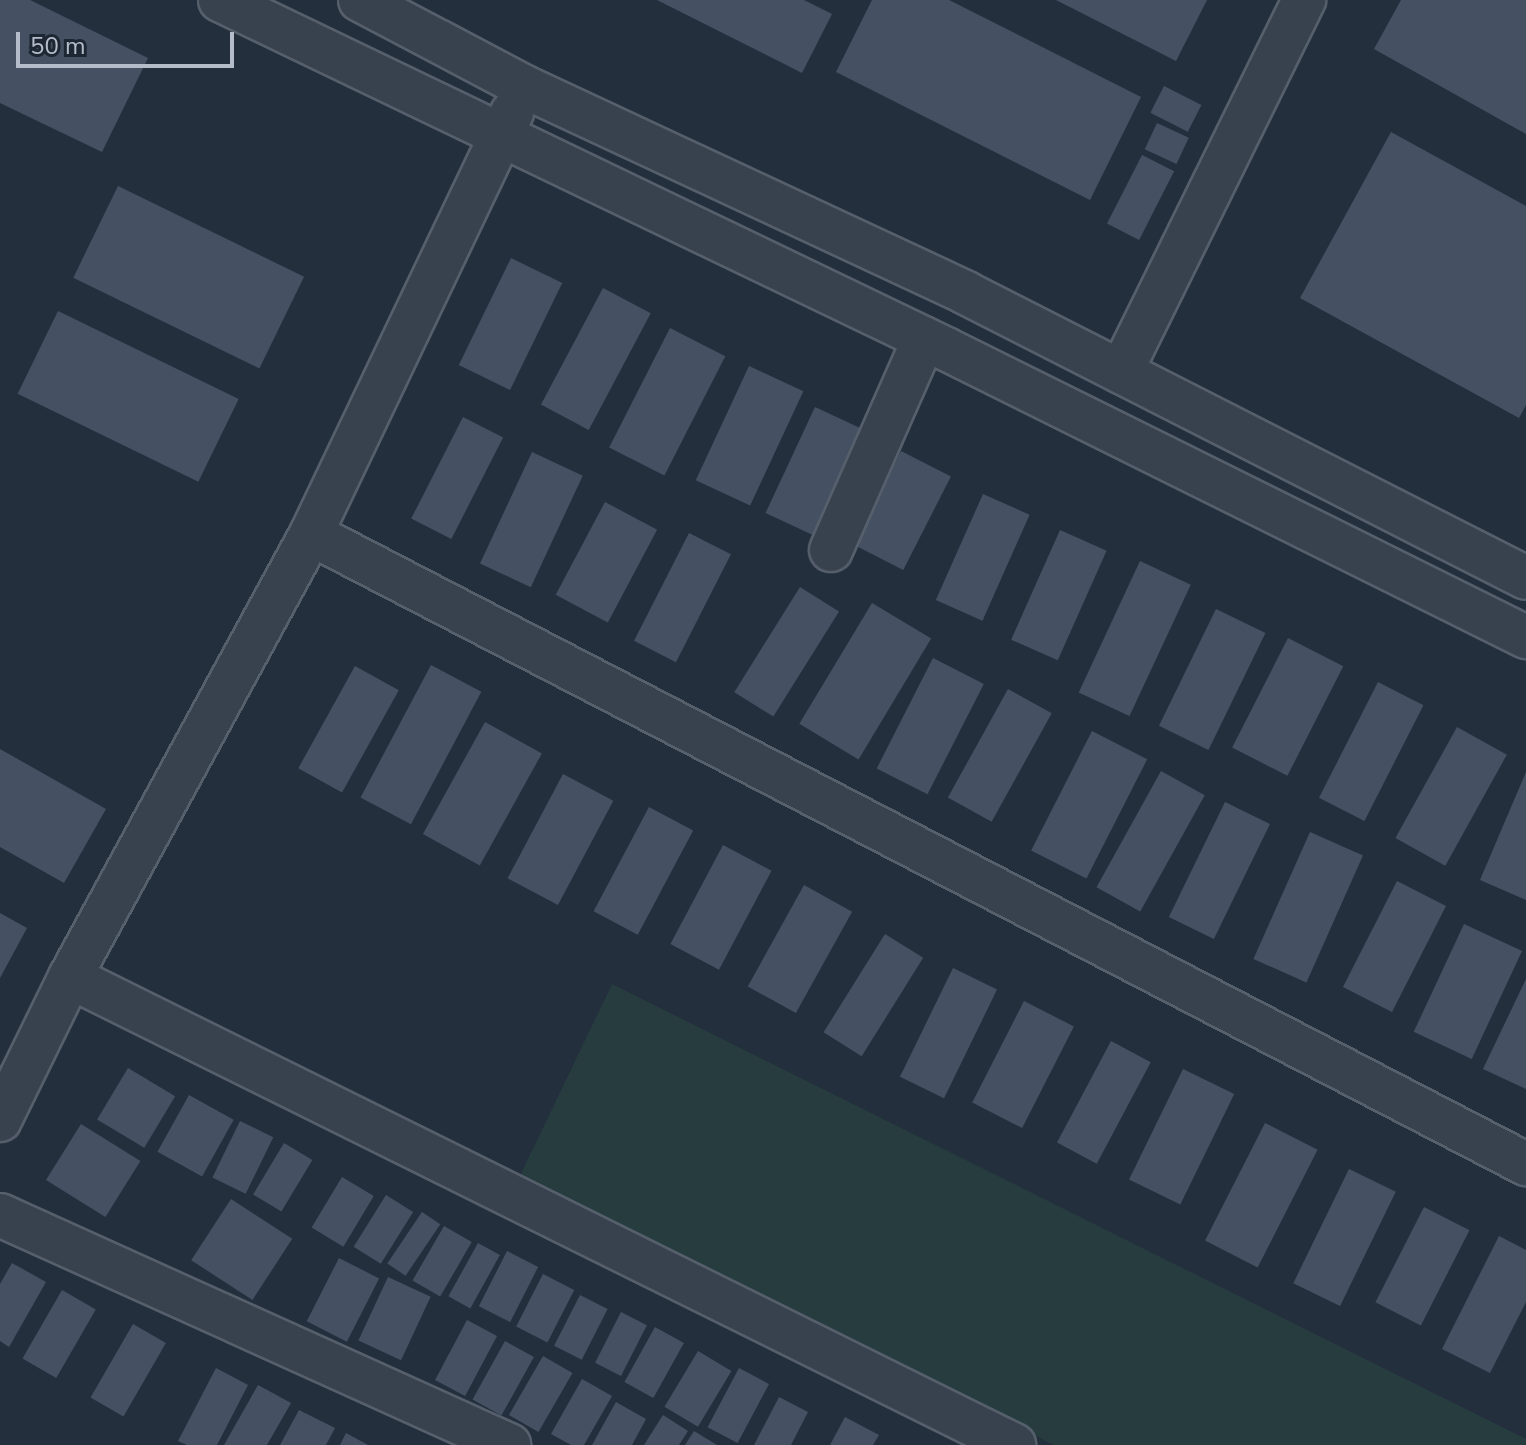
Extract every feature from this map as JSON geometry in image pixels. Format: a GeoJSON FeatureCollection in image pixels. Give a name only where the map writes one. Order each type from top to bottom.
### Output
{"type":"FeatureCollection","features":[{"type":"Feature","properties":{"kind":"street"},"geometry":{"type":"LineString","coordinates":[[220,0],[498,137],[924,339],[1526,637]]}},
{"type":"Feature","properties":{"kind":"street"},"geometry":{"type":"LineString","coordinates":[[1121,372],[1304,0]]}},
{"type":"Feature","properties":{"kind":"street"},"geometry":{"type":"LineString","coordinates":[[382,4],[525,87],[966,293],[1526,578]]}},
{"type":"Feature","properties":{"kind":"street"},"geometry":{"type":"LineString","coordinates":[[0,1120],[70,977],[311,534],[498,137],[525,87]]}},
{"type":"Feature","properties":{"kind":"street"},"geometry":{"type":"LineString","coordinates":[[831,550],[924,339]]}},
{"type":"Feature","properties":{"kind":"street"},"geometry":{"type":"LineString","coordinates":[[311,534],[1526,1164]]}},
{"type":"Feature","properties":{"kind":"street"},"geometry":{"type":"LineString","coordinates":[[70,977],[1014,1445]]}},
{"type":"Feature","properties":{"kind":"street"},"geometry":{"type":"LineString","coordinates":[[0,1215],[509,1445]]}},
{"type":"Feature","properties":{"kind":"green space"},"geometry":{"type":"Polygon","coordinates":[[[612,984],[1526,1439],[1526,1445],[1054,1445],[519,1178],[612,984]]]}},
{"type":"Feature","properties":{"kind":"building"},"geometry":{"type":"Polygon","coordinates":[[[0,0],[30,0],[148,58],[102,152],[0,103],[0,0]]]}},
{"type":"Feature","properties":{"kind":"building"},"geometry":{"type":"Polygon","coordinates":[[[657,0],[804,0],[832,14],[802,73],[657,0]]]}},
{"type":"Feature","properties":{"kind":"building"},"geometry":{"type":"Polygon","coordinates":[[[872,0],[949,0],[1141,97],[1090,200],[836,72],[872,0]]]}},
{"type":"Feature","properties":{"kind":"building"},"geometry":{"type":"Polygon","coordinates":[[[1056,0],[1207,0],[1176,61],[1056,0]]]}},
{"type":"Feature","properties":{"kind":"building"},"geometry":{"type":"Polygon","coordinates":[[[1401,0],[1526,0],[1526,134],[1374,49],[1401,0]]]}},
{"type":"Feature","properties":{"kind":"building"},"geometry":{"type":"Polygon","coordinates":[[[1164,86],[1201,105],[1188,132],[1150,113],[1164,86]]]}},
{"type":"Feature","properties":{"kind":"building"},"geometry":{"type":"Polygon","coordinates":[[[1157,123],[1189,138],[1176,164],[1145,149],[1157,123]]]}},
{"type":"Feature","properties":{"kind":"building"},"geometry":{"type":"Polygon","coordinates":[[[1391,132],[1526,206],[1526,405],[1519,418],[1300,298],[1391,132]]]}},
{"type":"Feature","properties":{"kind":"building"},"geometry":{"type":"Polygon","coordinates":[[[1142,155],[1174,171],[1139,240],[1107,224],[1142,155]]]}},
{"type":"Feature","properties":{"kind":"building"},"geometry":{"type":"Polygon","coordinates":[[[118,186],[304,277],[259,368],[73,278],[118,186]]]}},
{"type":"Feature","properties":{"kind":"building"},"geometry":{"type":"Polygon","coordinates":[[[511,258],[562,283],[510,390],[459,365],[511,258]]]}},
{"type":"Feature","properties":{"kind":"building"},"geometry":{"type":"Polygon","coordinates":[[[603,288],[651,313],[589,430],[541,405],[603,288]]]}},
{"type":"Feature","properties":{"kind":"building"},"geometry":{"type":"Polygon","coordinates":[[[58,311],[239,399],[198,482],[18,394],[58,311]]]}},
{"type":"Feature","properties":{"kind":"building"},"geometry":{"type":"Polygon","coordinates":[[[670,328],[725,356],[664,476],[609,447],[670,328]]]}},
{"type":"Feature","properties":{"kind":"building"},"geometry":{"type":"Polygon","coordinates":[[[749,366],[803,391],[750,506],[696,480],[749,366]]]}},
{"type":"Feature","properties":{"kind":"building"},"geometry":{"type":"Polygon","coordinates":[[[815,407],[876,435],[826,541],[766,513],[815,407]]]}},
{"type":"Feature","properties":{"kind":"building"},"geometry":{"type":"Polygon","coordinates":[[[463,417],[503,437],[451,539],[411,519],[463,417]]]}},
{"type":"Feature","properties":{"kind":"building"},"geometry":{"type":"Polygon","coordinates":[[[901,451],[951,476],[903,570],[853,545],[901,451]]]}},
{"type":"Feature","properties":{"kind":"building"},"geometry":{"type":"Polygon","coordinates":[[[532,452],[583,476],[531,587],[480,563],[532,452]]]}},
{"type":"Feature","properties":{"kind":"building"},"geometry":{"type":"Polygon","coordinates":[[[983,494],[1030,515],[982,621],[936,600],[983,494]]]}},
{"type":"Feature","properties":{"kind":"building"},"geometry":{"type":"Polygon","coordinates":[[[605,502],[657,530],[608,622],[556,595],[605,502]]]}},
{"type":"Feature","properties":{"kind":"building"},"geometry":{"type":"Polygon","coordinates":[[[1060,530],[1107,551],[1058,660],[1011,640],[1060,530]]]}},
{"type":"Feature","properties":{"kind":"building"},"geometry":{"type":"Polygon","coordinates":[[[689,533],[731,554],[676,662],[634,641],[689,533]]]}},
{"type":"Feature","properties":{"kind":"building"},"geometry":{"type":"Polygon","coordinates":[[[1140,561],[1191,585],[1129,716],[1079,692],[1140,561]]]}},
{"type":"Feature","properties":{"kind":"building"},"geometry":{"type":"Polygon","coordinates":[[[800,587],[839,611],[773,717],[734,692],[800,587]]]}},
{"type":"Feature","properties":{"kind":"building"},"geometry":{"type":"Polygon","coordinates":[[[872,603],[931,639],[859,759],[799,724],[872,603]]]}},
{"type":"Feature","properties":{"kind":"building"},"geometry":{"type":"Polygon","coordinates":[[[1216,609],[1265,633],[1208,750],[1159,726],[1216,609]]]}},
{"type":"Feature","properties":{"kind":"building"},"geometry":{"type":"Polygon","coordinates":[[[1288,638],[1343,666],[1287,776],[1232,748],[1288,638]]]}},
{"type":"Feature","properties":{"kind":"building"},"geometry":{"type":"Polygon","coordinates":[[[933,658],[984,684],[927,794],[877,768],[933,658]]]}},
{"type":"Feature","properties":{"kind":"building"},"geometry":{"type":"Polygon","coordinates":[[[431,665],[481,692],[411,824],[361,797],[431,665]]]}},
{"type":"Feature","properties":{"kind":"building"},"geometry":{"type":"Polygon","coordinates":[[[355,666],[399,690],[342,793],[298,768],[355,666]]]}},
{"type":"Feature","properties":{"kind":"building"},"geometry":{"type":"Polygon","coordinates":[[[1378,682],[1423,705],[1364,821],[1319,798],[1378,682]]]}},
{"type":"Feature","properties":{"kind":"building"},"geometry":{"type":"Polygon","coordinates":[[[1008,689],[1052,713],[992,822],[948,797],[1008,689]]]}},
{"type":"Feature","properties":{"kind":"building"},"geometry":{"type":"Polygon","coordinates":[[[485,722],[542,754],[480,865],[423,834],[485,722]]]}},
{"type":"Feature","properties":{"kind":"building"},"geometry":{"type":"Polygon","coordinates":[[[1457,727],[1507,755],[1445,866],[1395,838],[1457,727]]]}},
{"type":"Feature","properties":{"kind":"building"},"geometry":{"type":"Polygon","coordinates":[[[1092,731],[1147,759],[1086,879],[1031,850],[1092,731]]]}},
{"type":"Feature","properties":{"kind":"building"},"geometry":{"type":"Polygon","coordinates":[[[0,749],[106,809],[64,883],[0,847],[0,749]]]}},
{"type":"Feature","properties":{"kind":"building"},"geometry":{"type":"Polygon","coordinates":[[[1161,771],[1205,795],[1140,912],[1097,887],[1161,771]]]}},
{"type":"Feature","properties":{"kind":"building"},"geometry":{"type":"Polygon","coordinates":[[[1526,772],[1526,900],[1480,880],[1526,772]]]}},
{"type":"Feature","properties":{"kind":"building"},"geometry":{"type":"Polygon","coordinates":[[[563,774],[613,801],[558,905],[508,878],[563,774]]]}},
{"type":"Feature","properties":{"kind":"building"},"geometry":{"type":"Polygon","coordinates":[[[1225,802],[1270,824],[1214,939],[1169,917],[1225,802]]]}},
{"type":"Feature","properties":{"kind":"building"},"geometry":{"type":"Polygon","coordinates":[[[649,807],[693,830],[638,935],[594,911],[649,807]]]}},
{"type":"Feature","properties":{"kind":"building"},"geometry":{"type":"Polygon","coordinates":[[[1310,832],[1363,856],[1306,983],[1253,959],[1310,832]]]}},
{"type":"Feature","properties":{"kind":"building"},"geometry":{"type":"Polygon","coordinates":[[[723,845],[772,871],[719,970],[670,944],[723,845]]]}},
{"type":"Feature","properties":{"kind":"building"},"geometry":{"type":"Polygon","coordinates":[[[1397,881],[1446,906],[1392,1012],[1343,987],[1397,881]]]}},
{"type":"Feature","properties":{"kind":"building"},"geometry":{"type":"Polygon","coordinates":[[[804,885],[852,912],[796,1013],[748,986],[804,885]]]}},
{"type":"Feature","properties":{"kind":"building"},"geometry":{"type":"Polygon","coordinates":[[[0,913],[27,928],[0,978],[0,913]]]}},
{"type":"Feature","properties":{"kind":"building"},"geometry":{"type":"Polygon","coordinates":[[[1464,924],[1522,951],[1472,1059],[1414,1032],[1464,924]]]}},
{"type":"Feature","properties":{"kind":"building"},"geometry":{"type":"Polygon","coordinates":[[[885,934],[923,958],[862,1056],[824,1032],[885,934]]]}},
{"type":"Feature","properties":{"kind":"building"},"geometry":{"type":"Polygon","coordinates":[[[953,968],[997,989],[944,1098],[900,1077],[953,968]]]}},
{"type":"Feature","properties":{"kind":"building"},"geometry":{"type":"Polygon","coordinates":[[[1526,979],[1526,1089],[1483,1069],[1526,979]]]}},
{"type":"Feature","properties":{"kind":"building"},"geometry":{"type":"Polygon","coordinates":[[[1024,1001],[1074,1026],[1022,1128],[972,1103],[1024,1001]]]}},
{"type":"Feature","properties":{"kind":"building"},"geometry":{"type":"Polygon","coordinates":[[[1111,1041],[1151,1062],[1097,1164],[1057,1143],[1111,1041]]]}},
{"type":"Feature","properties":{"kind":"building"},"geometry":{"type":"Polygon","coordinates":[[[128,1068],[175,1096],[144,1148],[97,1119],[128,1068]]]}},
{"type":"Feature","properties":{"kind":"building"},"geometry":{"type":"Polygon","coordinates":[[[1183,1069],[1234,1094],[1180,1205],[1129,1180],[1183,1069]]]}},
{"type":"Feature","properties":{"kind":"building"},"geometry":{"type":"Polygon","coordinates":[[[189,1095],[234,1120],[202,1177],[157,1152],[189,1095]]]}},
{"type":"Feature","properties":{"kind":"building"},"geometry":{"type":"Polygon","coordinates":[[[240,1121],[273,1137],[246,1194],[212,1178],[240,1121]]]}},
{"type":"Feature","properties":{"kind":"building"},"geometry":{"type":"Polygon","coordinates":[[[1265,1123],[1318,1150],[1258,1267],[1205,1241],[1265,1123]]]}},
{"type":"Feature","properties":{"kind":"building"},"geometry":{"type":"Polygon","coordinates":[[[81,1124],[140,1161],[105,1217],[46,1180],[81,1124]]]}},
{"type":"Feature","properties":{"kind":"building"},"geometry":{"type":"Polygon","coordinates":[[[284,1143],[312,1160],[281,1211],[253,1194],[284,1143]]]}},
{"type":"Feature","properties":{"kind":"building"},"geometry":{"type":"Polygon","coordinates":[[[1349,1169],[1396,1192],[1340,1306],[1293,1283],[1349,1169]]]}},
{"type":"Feature","properties":{"kind":"building"},"geometry":{"type":"Polygon","coordinates":[[[342,1177],[374,1196],[343,1247],[312,1228],[342,1177]]]}},
{"type":"Feature","properties":{"kind":"building"},"geometry":{"type":"Polygon","coordinates":[[[386,1195],[413,1212],[381,1264],[354,1247],[386,1195]]]}},
{"type":"Feature","properties":{"kind":"building"},"geometry":{"type":"Polygon","coordinates":[[[231,1199],[292,1239],[252,1300],[191,1260],[231,1199]]]}},
{"type":"Feature","properties":{"kind":"building"},"geometry":{"type":"Polygon","coordinates":[[[1424,1207],[1469,1230],[1421,1325],[1375,1302],[1424,1207]]]}},
{"type":"Feature","properties":{"kind":"building"},"geometry":{"type":"Polygon","coordinates":[[[422,1212],[440,1224],[406,1276],[387,1263],[422,1212]]]}},
{"type":"Feature","properties":{"kind":"building"},"geometry":{"type":"Polygon","coordinates":[[[444,1226],[472,1242],[440,1297],[412,1281],[444,1226]]]}},
{"type":"Feature","properties":{"kind":"building"},"geometry":{"type":"Polygon","coordinates":[[[1499,1236],[1526,1250],[1526,1302],[1490,1373],[1442,1349],[1499,1236]]]}},
{"type":"Feature","properties":{"kind":"building"},"geometry":{"type":"Polygon","coordinates":[[[478,1243],[500,1255],[470,1308],[448,1296],[478,1243]]]}},
{"type":"Feature","properties":{"kind":"building"},"geometry":{"type":"Polygon","coordinates":[[[507,1251],[538,1267],[510,1322],[479,1306],[507,1251]]]}},
{"type":"Feature","properties":{"kind":"building"},"geometry":{"type":"Polygon","coordinates":[[[339,1258],[379,1278],[347,1342],[307,1321],[339,1258]]]}},
{"type":"Feature","properties":{"kind":"building"},"geometry":{"type":"Polygon","coordinates":[[[12,1263],[46,1282],[9,1347],[0,1341],[0,1284],[12,1263]]]}},
{"type":"Feature","properties":{"kind":"building"},"geometry":{"type":"Polygon","coordinates":[[[543,1274],[574,1290],[547,1342],[516,1327],[543,1274]]]}},
{"type":"Feature","properties":{"kind":"building"},"geometry":{"type":"Polygon","coordinates":[[[388,1277],[431,1297],[401,1360],[358,1340],[388,1277]]]}},
{"type":"Feature","properties":{"kind":"building"},"geometry":{"type":"Polygon","coordinates":[[[62,1290],[96,1310],[56,1378],[22,1358],[62,1290]]]}},
{"type":"Feature","properties":{"kind":"building"},"geometry":{"type":"Polygon","coordinates":[[[580,1295],[608,1309],[582,1360],[554,1346],[580,1295]]]}},
{"type":"Feature","properties":{"kind":"building"},"geometry":{"type":"Polygon","coordinates":[[[621,1312],[647,1325],[621,1376],[595,1363],[621,1312]]]}},
{"type":"Feature","properties":{"kind":"building"},"geometry":{"type":"Polygon","coordinates":[[[467,1320],[497,1336],[465,1396],[435,1380],[467,1320]]]}},
{"type":"Feature","properties":{"kind":"building"},"geometry":{"type":"Polygon","coordinates":[[[133,1324],[166,1343],[123,1417],[90,1398],[133,1324]]]}},
{"type":"Feature","properties":{"kind":"building"},"geometry":{"type":"Polygon","coordinates":[[[655,1327],[684,1343],[653,1398],[624,1382],[655,1327]]]}},
{"type":"Feature","properties":{"kind":"building"},"geometry":{"type":"Polygon","coordinates":[[[505,1341],[534,1357],[501,1416],[473,1400],[505,1341]]]}},
{"type":"Feature","properties":{"kind":"building"},"geometry":{"type":"Polygon","coordinates":[[[698,1351],[731,1371],[698,1427],[665,1407],[698,1351]]]}},
{"type":"Feature","properties":{"kind":"building"},"geometry":{"type":"Polygon","coordinates":[[[543,1356],[572,1373],[538,1432],[509,1415],[543,1356]]]}},
{"type":"Feature","properties":{"kind":"building"},"geometry":{"type":"Polygon","coordinates":[[[216,1368],[248,1385],[217,1445],[187,1445],[178,1441],[216,1368]]]}},
{"type":"Feature","properties":{"kind":"building"},"geometry":{"type":"Polygon","coordinates":[[[739,1368],[769,1384],[738,1443],[708,1427],[739,1368]]]}},
{"type":"Feature","properties":{"kind":"building"},"geometry":{"type":"Polygon","coordinates":[[[582,1379],[612,1396],[584,1445],[571,1445],[551,1434],[582,1379]]]}},
{"type":"Feature","properties":{"kind":"building"},"geometry":{"type":"Polygon","coordinates":[[[258,1385],[291,1403],[267,1445],[224,1445],[258,1385]]]}},
{"type":"Feature","properties":{"kind":"building"},"geometry":{"type":"Polygon","coordinates":[[[779,1397],[808,1412],[791,1445],[754,1445],[779,1397]]]}},
{"type":"Feature","properties":{"kind":"building"},"geometry":{"type":"Polygon","coordinates":[[[616,1402],[646,1419],[632,1445],[592,1445],[616,1402]]]}},
{"type":"Feature","properties":{"kind":"building"},"geometry":{"type":"Polygon","coordinates":[[[299,1410],[335,1428],[326,1445],[280,1445],[299,1410]]]}},
{"type":"Feature","properties":{"kind":"building"},"geometry":{"type":"Polygon","coordinates":[[[663,1415],[688,1431],[679,1445],[644,1445],[663,1415]]]}},
{"type":"Feature","properties":{"kind":"building"},"geometry":{"type":"Polygon","coordinates":[[[845,1417],[879,1435],[873,1445],[830,1445],[845,1417]]]}},
{"type":"Feature","properties":{"kind":"building"},"geometry":{"type":"Polygon","coordinates":[[[694,1431],[717,1445],[685,1445],[694,1431]]]}},
{"type":"Feature","properties":{"kind":"building"},"geometry":{"type":"Polygon","coordinates":[[[346,1433],[368,1445],[340,1445],[346,1433]]]}}]}
